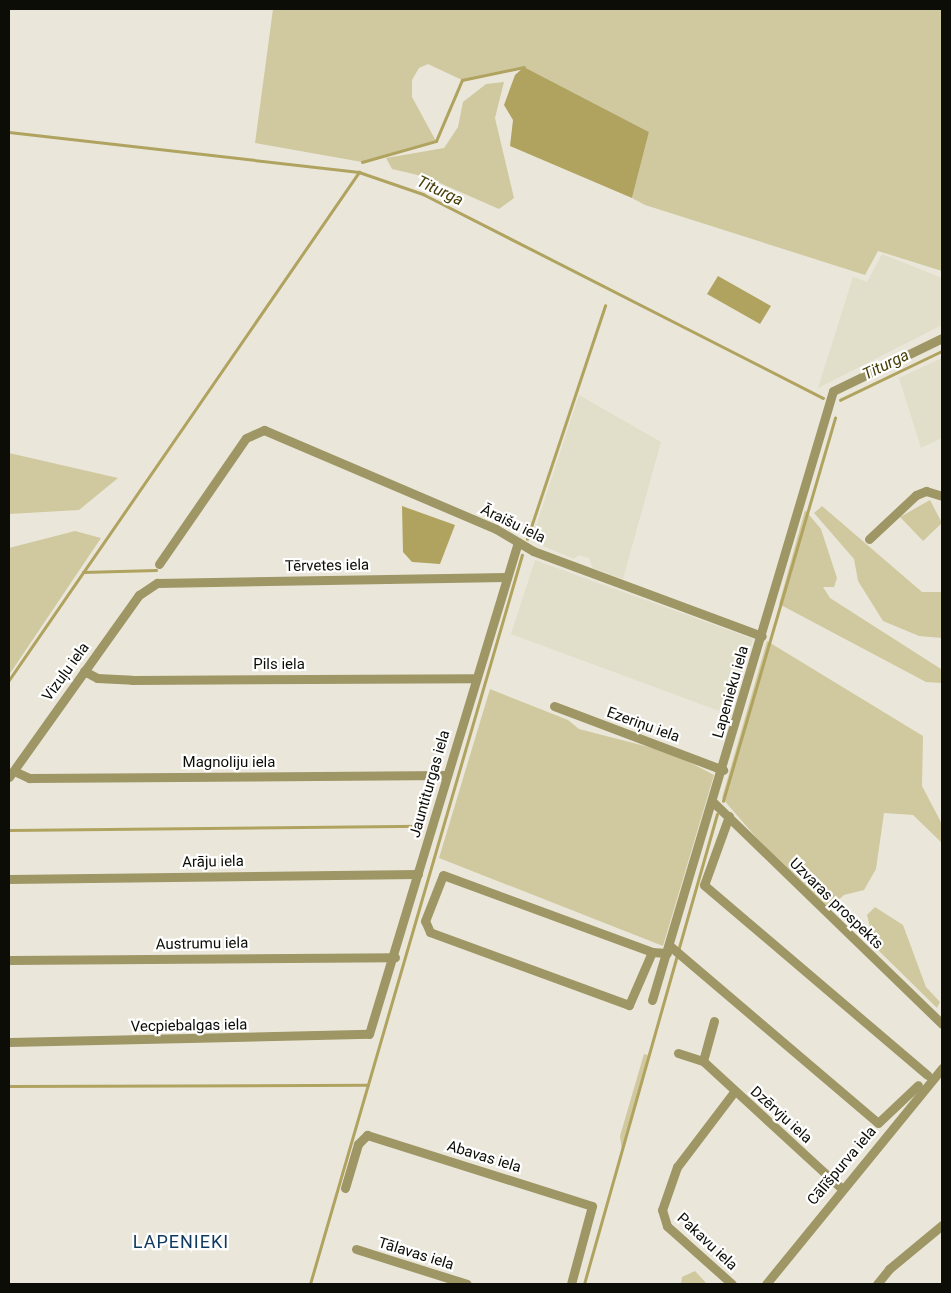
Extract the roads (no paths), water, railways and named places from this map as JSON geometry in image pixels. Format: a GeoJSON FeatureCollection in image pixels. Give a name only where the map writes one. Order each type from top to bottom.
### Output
{"type":"FeatureCollection","features":[{"type":"Feature","properties":{"kind":"street","name":"Lapenieku iela"},"geometry":{"type":"LineString","coordinates":[[652,1000],[723,770],[833,391],[942,338]]}},
{"type":"Feature","properties":{"kind":"street","name":"Āraišu iela"},"geometry":{"type":"LineString","coordinates":[[159,564],[246,438],[256,432],[275,432],[518,542],[762,636]]}},
{"type":"Feature","properties":{"kind":"street"},"geometry":{"type":"LineString","coordinates":[[869,538],[916,495],[926,491],[942,496]]}},
{"type":"Feature","properties":{"kind":"street","name":"Jauntiturgas iela"},"geometry":{"type":"LineString","coordinates":[[370,1034],[518,542]]}},
{"type":"Feature","properties":{"kind":"street","name":"Tērvetes iela"},"geometry":{"type":"LineString","coordinates":[[150,586],[164,582],[506,577]]}},
{"type":"Feature","properties":{"kind":"street","name":"Vizuļu iela"},"geometry":{"type":"LineString","coordinates":[[11,774],[84,671],[150,586]]}},
{"type":"Feature","properties":{"kind":"street","name":"Pils iela"},"geometry":{"type":"LineString","coordinates":[[84,671],[97,678],[132,680],[476,678]]}},
{"type":"Feature","properties":{"kind":"street","name":"Ezeriņu iela"},"geometry":{"type":"LineString","coordinates":[[554,706],[723,770]]}},
{"type":"Feature","properties":{"kind":"street","name":"Magnoliju iela"},"geometry":{"type":"LineString","coordinates":[[11,774],[29,778],[447,775]]}},
{"type":"Feature","properties":{"kind":"street","name":"Uzvaras prospekts"},"geometry":{"type":"LineString","coordinates":[[713,802],[942,1024]]}},
{"type":"Feature","properties":{"kind":"street"},"geometry":{"type":"LineString","coordinates":[[728,816],[704,885],[927,1075]]}},
{"type":"Feature","properties":{"kind":"street","name":"Arāju iela"},"geometry":{"type":"LineString","coordinates":[[9,879],[418,874]]}},
{"type":"Feature","properties":{"kind":"street"},"geometry":{"type":"LineString","coordinates":[[652,952],[629,1005],[430,932],[425,921],[443,875],[652,952],[668,950],[878,1123],[918,1085]]}},
{"type":"Feature","properties":{"kind":"street","name":"Austrumu iela"},"geometry":{"type":"LineString","coordinates":[[9,960],[394,957]]}},
{"type":"Feature","properties":{"kind":"street"},"geometry":{"type":"LineString","coordinates":[[703,1061],[714,1021]]}},
{"type":"Feature","properties":{"kind":"street","name":"Vecpiebalgas iela"},"geometry":{"type":"LineString","coordinates":[[9,1042],[370,1034]]}},
{"type":"Feature","properties":{"kind":"street","name":"Dzērvju iela"},"geometry":{"type":"LineString","coordinates":[[678,1053],[703,1061],[734,1092],[841,1188]]}},
{"type":"Feature","properties":{"kind":"street","name":"Cālīšpurva iela"},"geometry":{"type":"LineString","coordinates":[[766,1284],[841,1188],[942,1068]]}},
{"type":"Feature","properties":{"kind":"street","name":"Pakavu iela"},"geometry":{"type":"LineString","coordinates":[[732,1284],[667,1226],[662,1210],[677,1167],[734,1092]]}},
{"type":"Feature","properties":{"kind":"street","name":"Abavas iela"},"geometry":{"type":"LineString","coordinates":[[345,1188],[358,1144],[367,1135],[592,1206],[571,1284]]}},
{"type":"Feature","properties":{"kind":"street"},"geometry":{"type":"LineString","coordinates":[[878,1284],[889,1269],[942,1225]]}},
{"type":"Feature","properties":{"kind":"street","name":"Tālavas iela"},"geometry":{"type":"LineString","coordinates":[[356,1249],[467,1284]]}},
{"type":"Feature","properties":{"kind":"waterway"},"geometry":{"type":"LineString","coordinates":[[362,162],[436,141],[462,80],[524,67]]}},
{"type":"Feature","properties":{"kind":"waterway","name":"Titurga"},"geometry":{"type":"LineString","coordinates":[[9,132],[359,172],[423,194],[823,398]]}},
{"type":"Feature","properties":{"kind":"waterway"},"geometry":{"type":"LineString","coordinates":[[9,680],[359,172]]}},
{"type":"Feature","properties":{"kind":"waterway"},"geometry":{"type":"LineString","coordinates":[[527,539],[605,306]]}},
{"type":"Feature","properties":{"kind":"waterway","name":"Titurga"},"geometry":{"type":"LineString","coordinates":[[840,400],[942,351]]}},
{"type":"Feature","properties":{"kind":"waterway"},"geometry":{"type":"LineString","coordinates":[[723,801],[835,418]]}},
{"type":"Feature","properties":{"kind":"waterway"},"geometry":{"type":"LineString","coordinates":[[310,1284],[522,555]]}},
{"type":"Feature","properties":{"kind":"waterway"},"geometry":{"type":"LineString","coordinates":[[83,572],[156,570]]}},
{"type":"Feature","properties":{"kind":"waterway"},"geometry":{"type":"LineString","coordinates":[[678,951],[717,814]]}},
{"type":"Feature","properties":{"kind":"waterway"},"geometry":{"type":"LineString","coordinates":[[9,830],[423,826]]}},
{"type":"Feature","properties":{"kind":"waterway"},"geometry":{"type":"LineString","coordinates":[[584,1284],[677,956]]}},
{"type":"Feature","properties":{"kind":"waterway"},"geometry":{"type":"LineString","coordinates":[[9,1086],[368,1085]]}},
{"type":"Feature","properties":{"kind":"district","name":"LAPENIEKI"},"geometry":{"type":"Point","coordinates":[181,1242]}}]}
